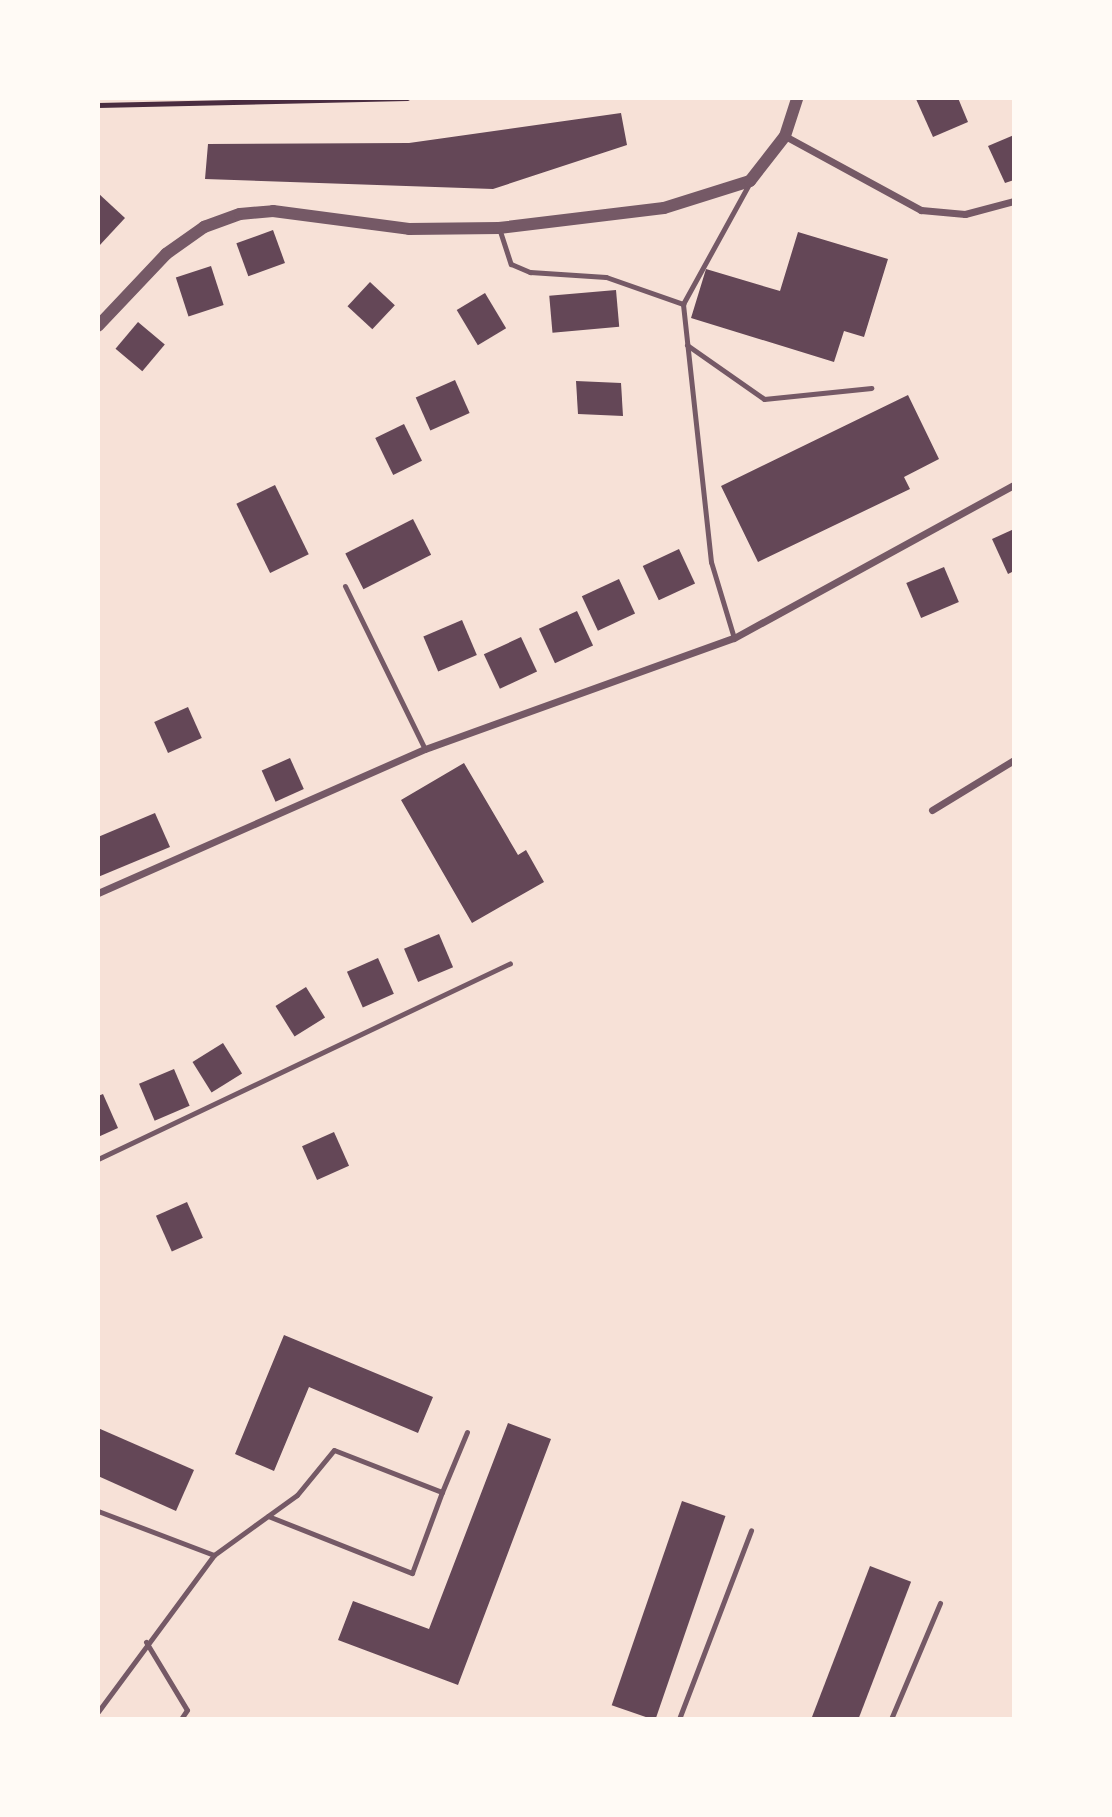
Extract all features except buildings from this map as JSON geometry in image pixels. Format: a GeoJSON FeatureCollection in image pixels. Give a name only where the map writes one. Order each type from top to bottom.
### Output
{"type":"FeatureCollection","features":[{"type":"Feature","properties":{"kind":"street"},"geometry":{"type":"LineString","coordinates":[[98,326],[166,254],[204,227],[240,214],[273,211],[409,229],[499,228],[664,208],[750,181],[785,136],[797,98]]}},
{"type":"Feature","properties":{"kind":"street"},"geometry":{"type":"LineString","coordinates":[[785,136],[921,210],[965,214],[1014,201]]}},
{"type":"Feature","properties":{"kind":"street"},"geometry":{"type":"LineString","coordinates":[[98,893],[425,749],[734,638],[1014,485]]}},
{"type":"Feature","properties":{"kind":"street"},"geometry":{"type":"LineString","coordinates":[[932,810],[1014,760]]}},
{"type":"Feature","properties":{"kind":"lane"},"geometry":{"type":"LineString","coordinates":[[734,638],[711,562],[683,304],[750,181]]}},
{"type":"Feature","properties":{"kind":"lane"},"geometry":{"type":"LineString","coordinates":[[499,228],[511,264],[530,272],[606,277],[683,304]]}},
{"type":"Feature","properties":{"kind":"lane"},"geometry":{"type":"LineString","coordinates":[[687,345],[764,399],[870,388]]}},
{"type":"Feature","properties":{"kind":"lane"},"geometry":{"type":"LineString","coordinates":[[345,586],[425,749]]}},
{"type":"Feature","properties":{"kind":"lane"},"geometry":{"type":"LineString","coordinates":[[98,1159],[510,962]]}},
{"type":"Feature","properties":{"kind":"lane"},"geometry":{"type":"LineString","coordinates":[[268,1516],[412,1573],[467,1432]]}},
{"type":"Feature","properties":{"kind":"lane"},"geometry":{"type":"LineString","coordinates":[[98,1712],[146,1642],[214,1555],[297,1495],[334,1450],[442,1492]]}},
{"type":"Feature","properties":{"kind":"lane"},"geometry":{"type":"LineString","coordinates":[[98,1511],[214,1555]]}},
{"type":"Feature","properties":{"kind":"lane"},"geometry":{"type":"LineString","coordinates":[[679,1719],[751,1530]]}},
{"type":"Feature","properties":{"kind":"lane"},"geometry":{"type":"LineString","coordinates":[[891,1719],[940,1603]]}},
{"type":"Feature","properties":{"kind":"lane"},"geometry":{"type":"LineString","coordinates":[[146,1642],[187,1710],[181,1719]]}},
{"type":"Feature","properties":{"kind":"path"},"geometry":{"type":"LineString","coordinates":[[98,105],[407,98]]}}]}
